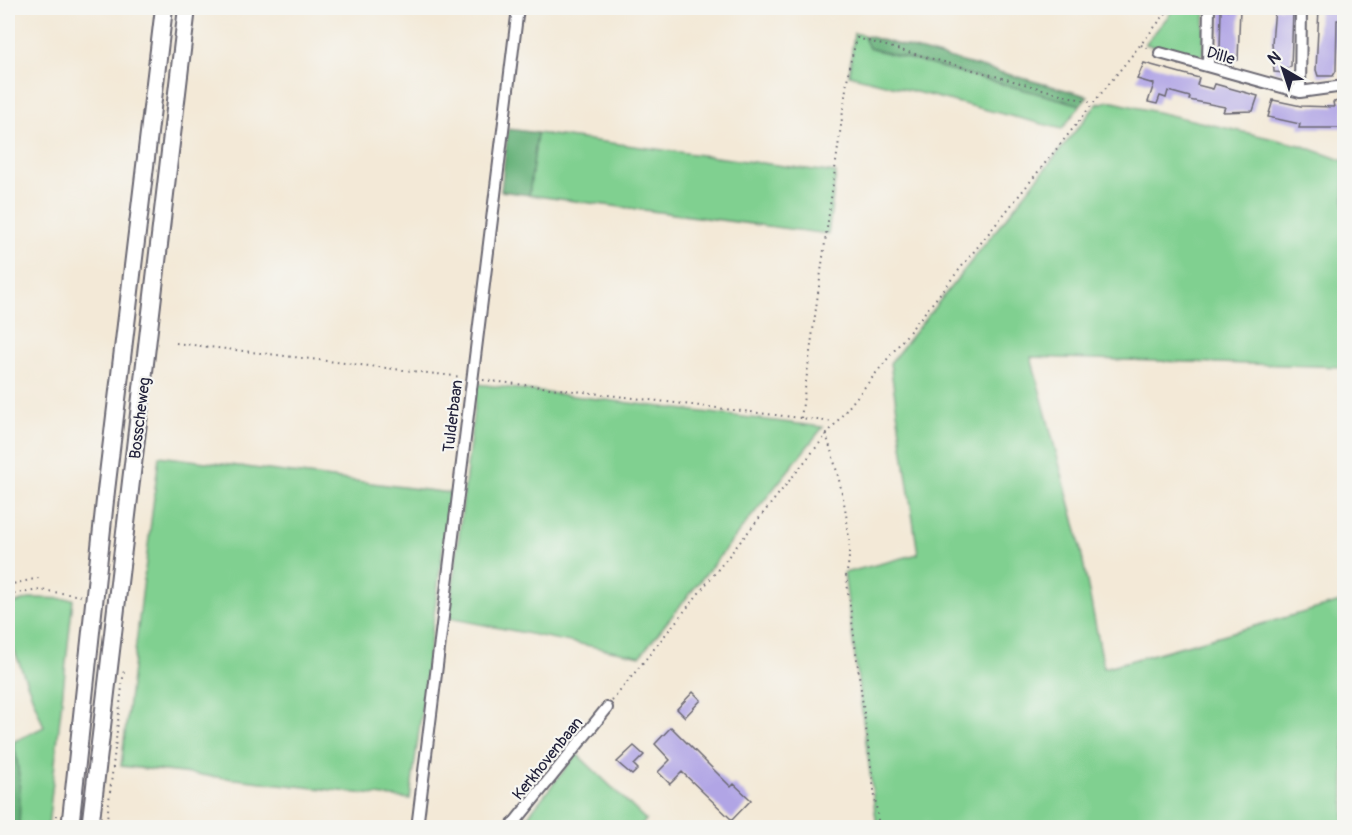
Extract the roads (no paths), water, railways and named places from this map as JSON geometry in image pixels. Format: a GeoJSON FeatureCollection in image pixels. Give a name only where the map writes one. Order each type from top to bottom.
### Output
{"type":"FeatureCollection","features":[{"type":"Feature","properties":{"kind":"main road","name":"Bosscheweg"},"geometry":{"type":"LineString","coordinates":[[70,828],[106,491],[164,8]]}},
{"type":"Feature","properties":{"kind":"main road","name":"Bosscheweg"},"geometry":{"type":"LineString","coordinates":[[90,828],[187,8]]}},
{"type":"Feature","properties":{"kind":"street","name":"Tulderbaan"},"geometry":{"type":"LineString","coordinates":[[417,828],[518,8]]}},
{"type":"Feature","properties":{"kind":"street"},"geometry":{"type":"LineString","coordinates":[[1208,66],[1209,8]]}},
{"type":"Feature","properties":{"kind":"street"},"geometry":{"type":"LineString","coordinates":[[1300,92],[1301,8]]}},
{"type":"Feature","properties":{"kind":"street","name":"Dille"},"geometry":{"type":"LineString","coordinates":[[1160,53],[1300,92],[1344,86]]}},
{"type":"Feature","properties":{"kind":"street","name":"Kerkhovenbaan"},"geometry":{"type":"LineString","coordinates":[[510,828],[607,708]]}}]}
